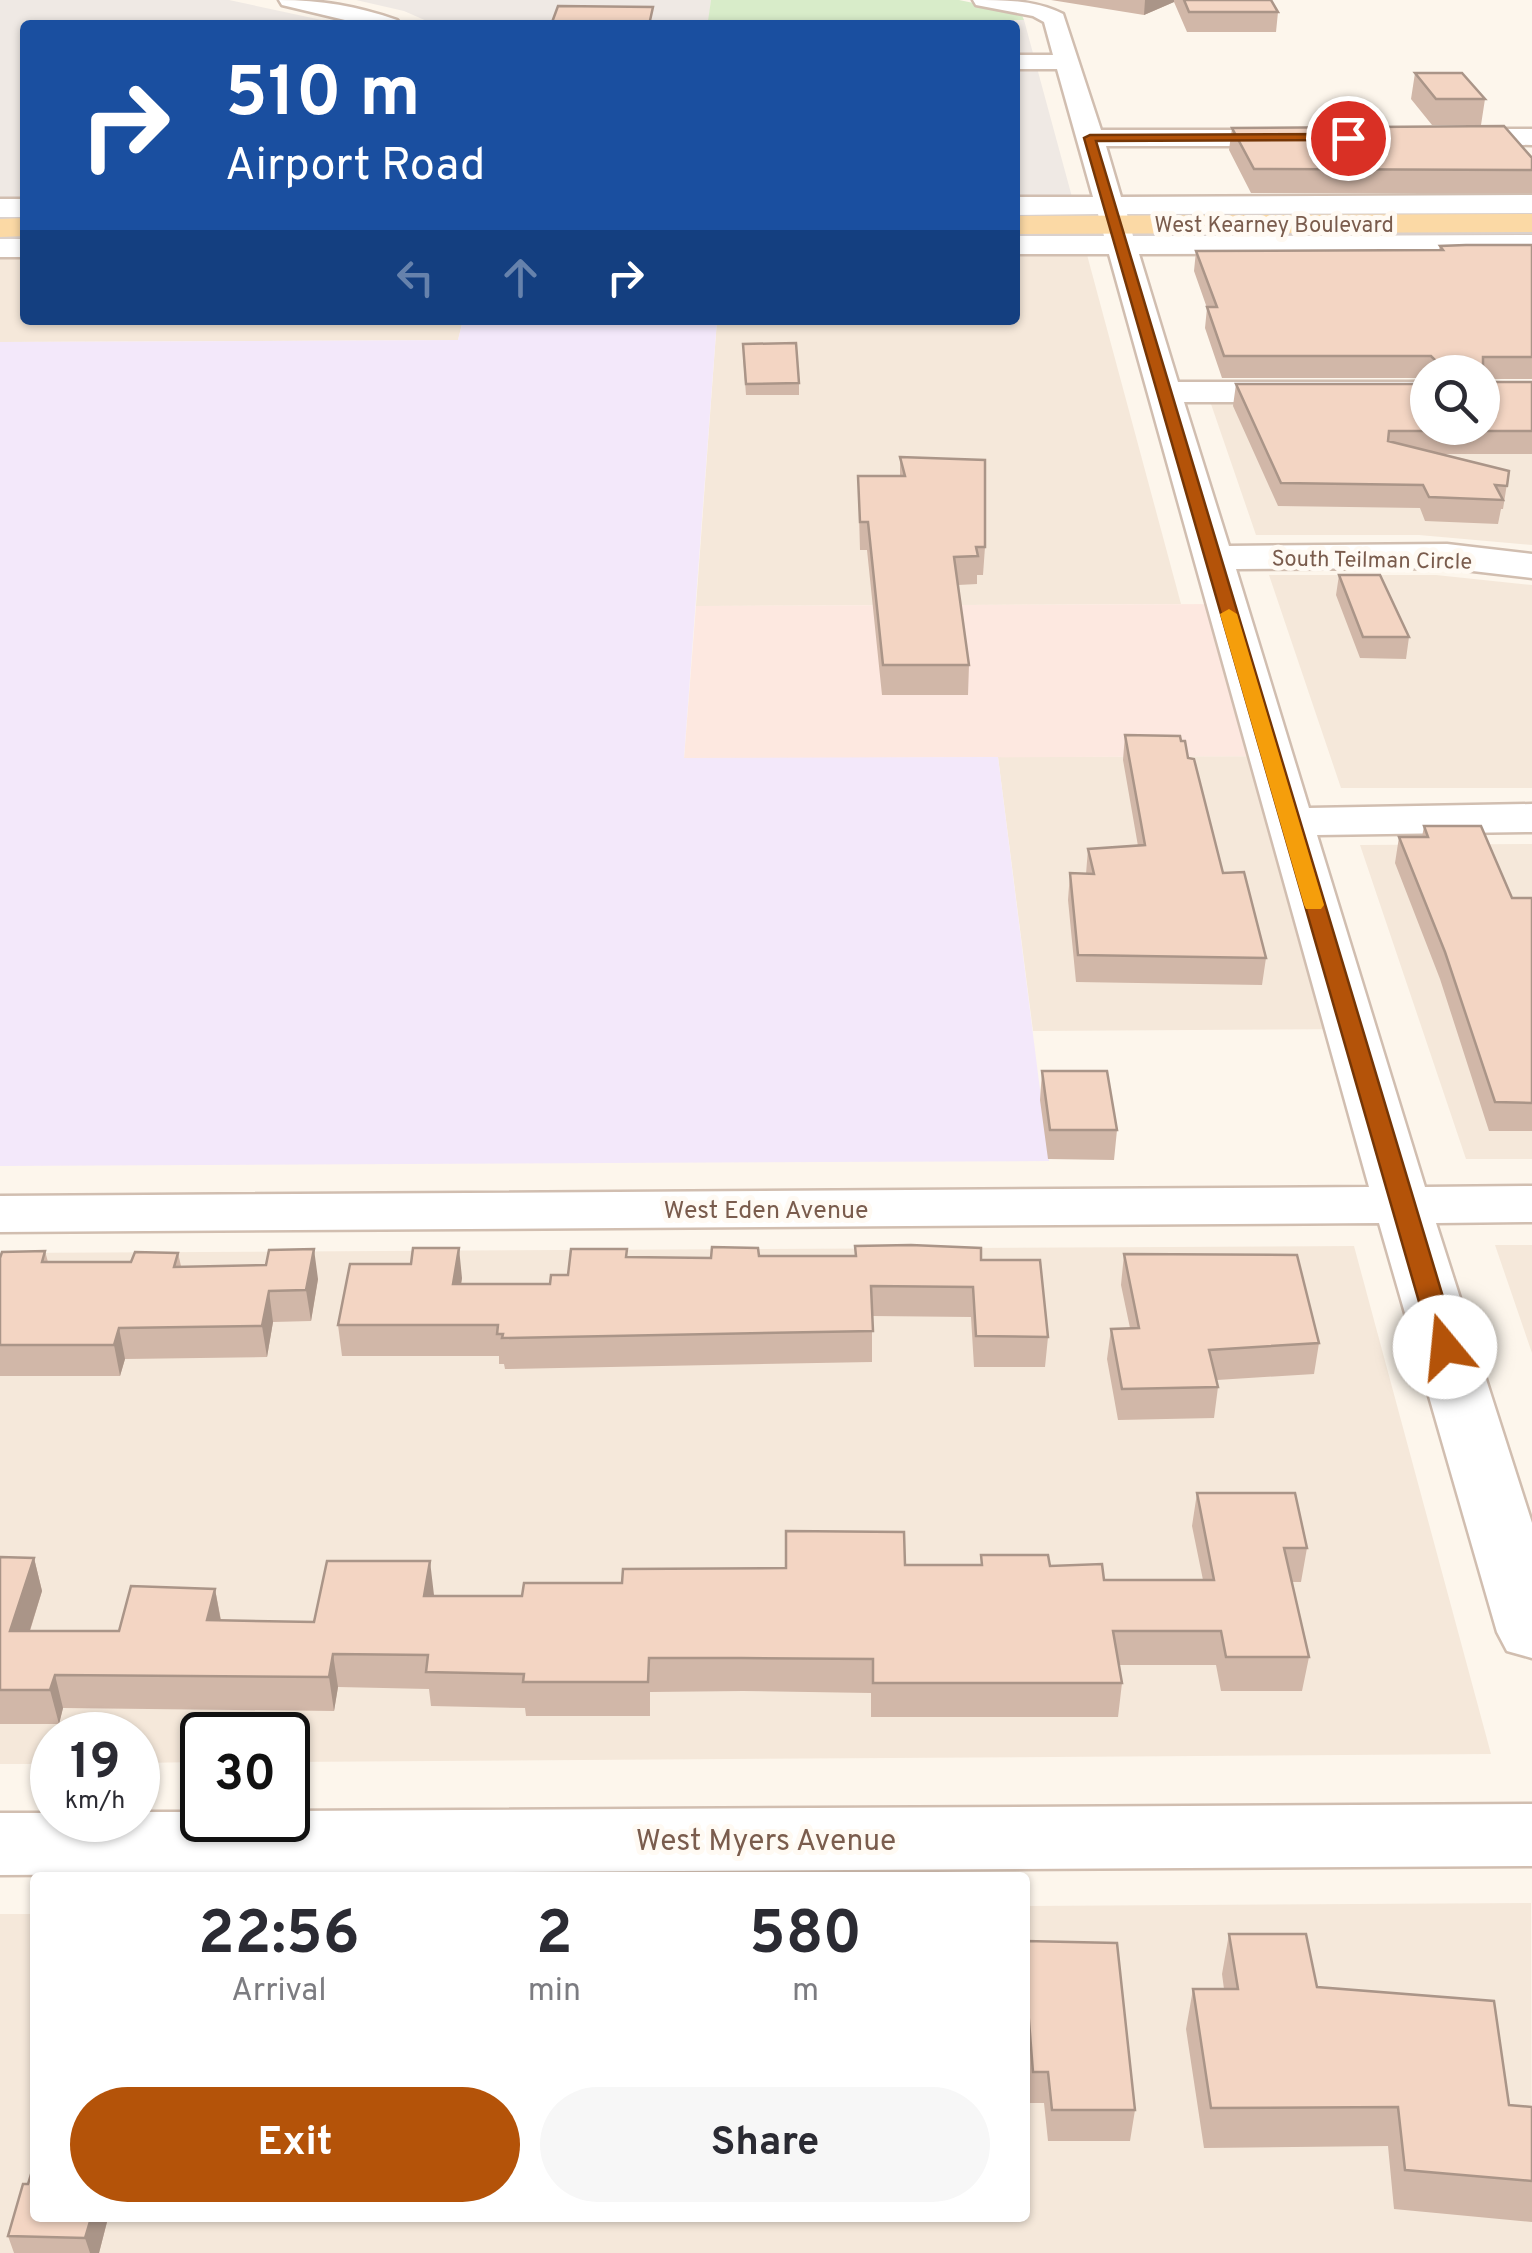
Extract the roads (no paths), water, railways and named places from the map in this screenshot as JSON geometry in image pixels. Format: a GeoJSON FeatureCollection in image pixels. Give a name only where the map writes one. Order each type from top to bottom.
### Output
{"type":"FeatureCollection","features":[{"type":"Feature","properties":{"kind":"main road","name":"West Kearney Boulevard"},"geometry":{"type":"LineString","coordinates":[[1020,225],[1532,223]]}},
{"type":"Feature","properties":{"kind":"street"},"geometry":{"type":"LineString","coordinates":[[290,0],[375,20]]}},
{"type":"Feature","properties":{"kind":"street"},"geometry":{"type":"LineString","coordinates":[[984,0],[1053,19]]}},
{"type":"Feature","properties":{"kind":"street"},"geometry":{"type":"LineString","coordinates":[[1020,24],[1053,19]]}},
{"type":"Feature","properties":{"kind":"street"},"geometry":{"type":"LineString","coordinates":[[1053,19],[1532,1632]]}},
{"type":"Feature","properties":{"kind":"street"},"geometry":{"type":"LineString","coordinates":[[1020,62],[1068,62]]}},
{"type":"Feature","properties":{"kind":"street"},"geometry":{"type":"LineString","coordinates":[[1416,137],[1532,137]]}},
{"type":"Feature","properties":{"kind":"street"},"geometry":{"type":"LineString","coordinates":[[1090,138],[1340,138]]}},
{"type":"Feature","properties":{"kind":"street","name":"West Kearney Boulevard"},"geometry":{"type":"LineString","coordinates":[[1020,245],[1115,225],[1532,204]]}},
{"type":"Feature","properties":{"kind":"street","name":"West Kearney Boulevard"},"geometry":{"type":"LineString","coordinates":[[1020,207],[1115,225],[1532,244]]}},
{"type":"Feature","properties":{"kind":"street"},"geometry":{"type":"LineString","coordinates":[[1164,392],[1410,392]]}},
{"type":"Feature","properties":{"kind":"street","name":"South Teilman Circle"},"geometry":{"type":"LineString","coordinates":[[1212,558],[1446,556],[1532,566]]}},
{"type":"Feature","properties":{"kind":"street"},"geometry":{"type":"LineString","coordinates":[[1289,822],[1532,818]]}},
{"type":"Feature","properties":{"kind":"street","name":"West Eden Avenue"},"geometry":{"type":"LineString","coordinates":[[0,1214],[1532,1204]]}},
{"type":"Feature","properties":{"kind":"street","name":"West Myers Avenue"},"geometry":{"type":"LineString","coordinates":[[0,1844],[1532,1836]]}}]}
